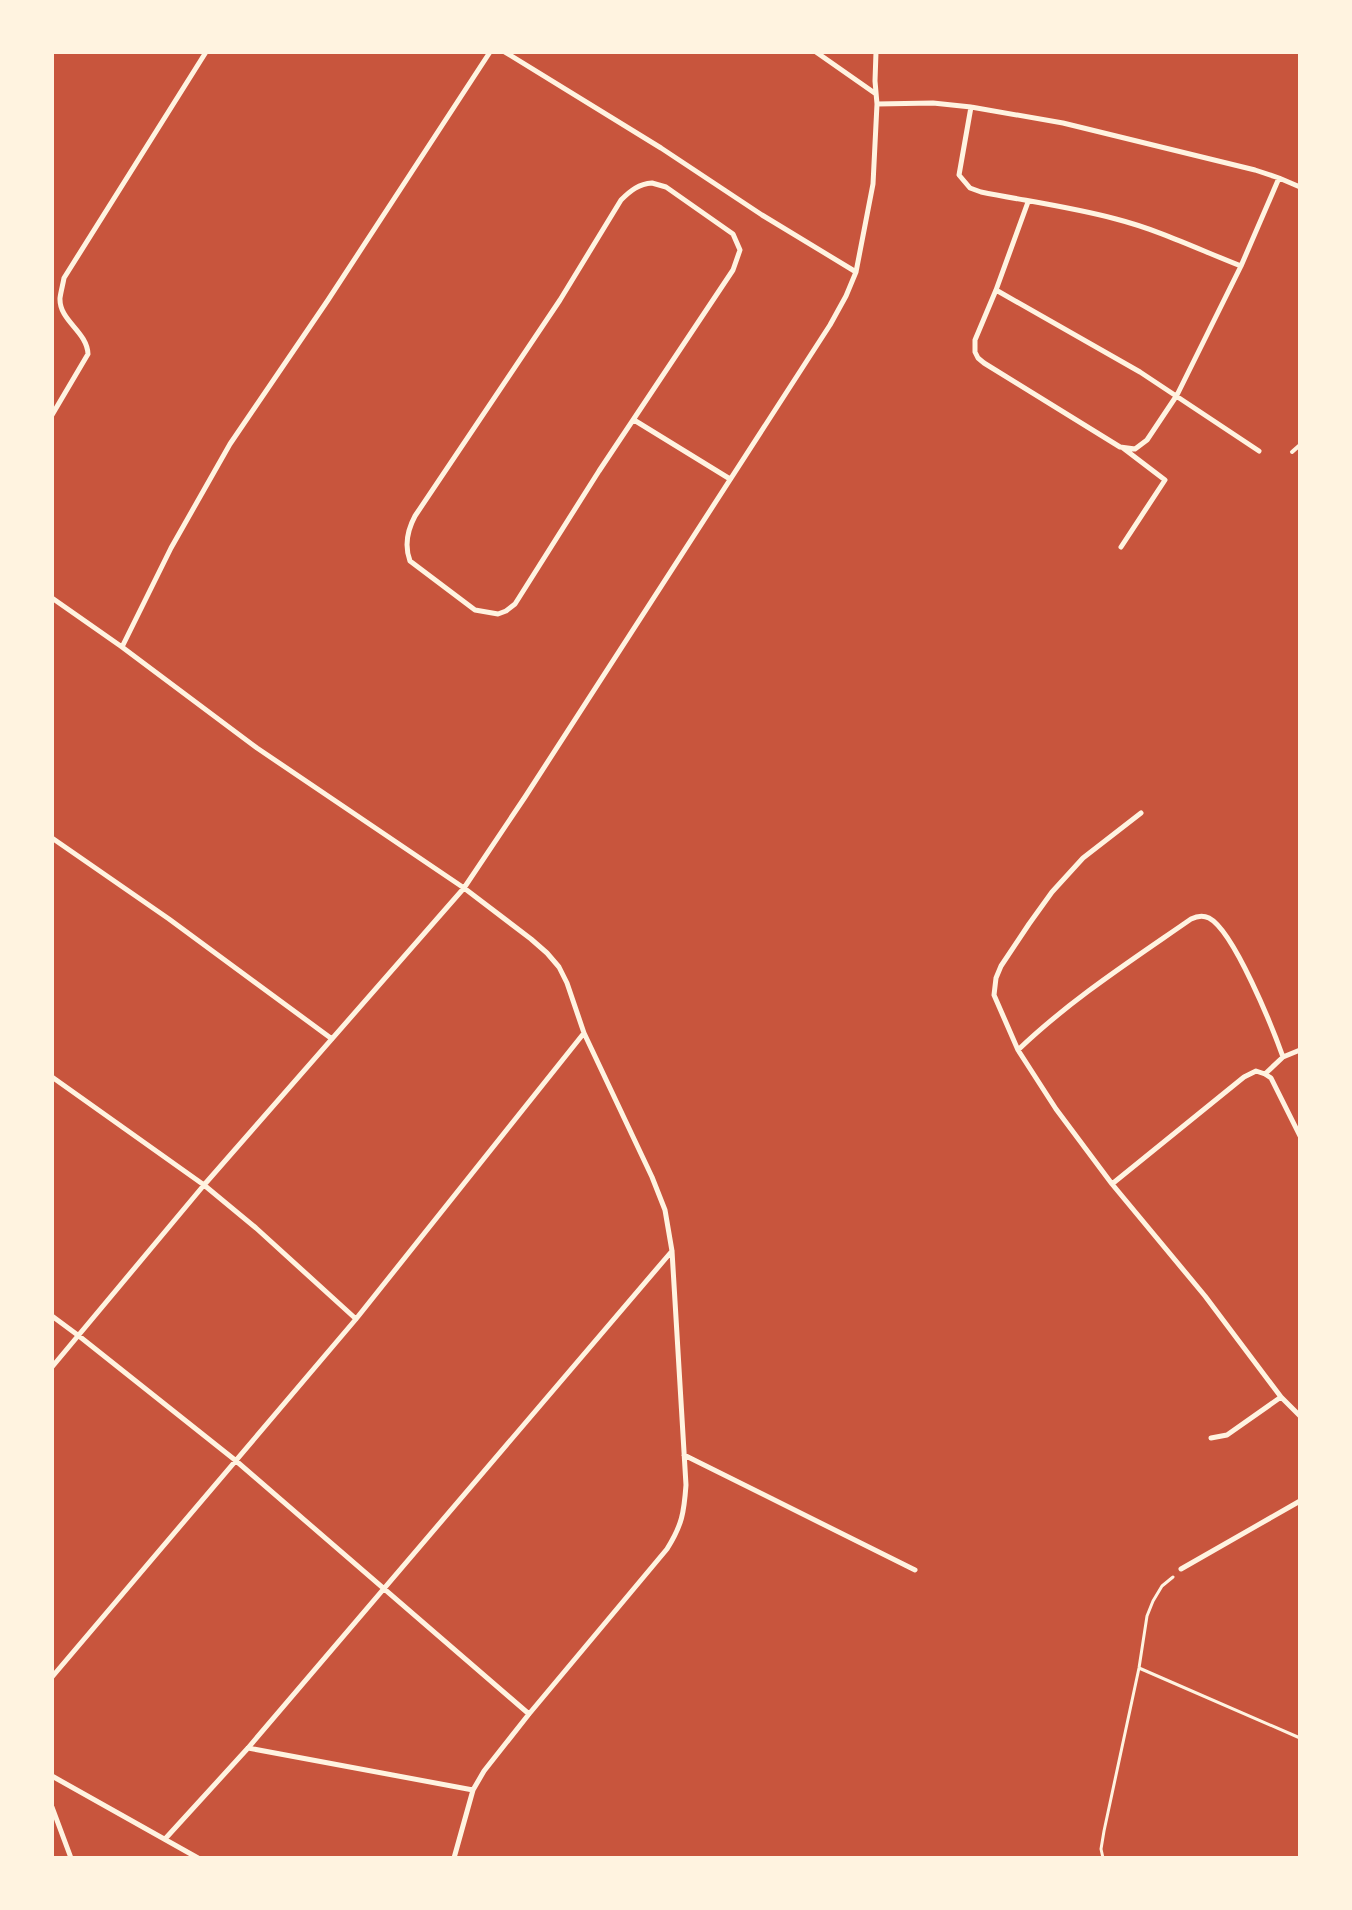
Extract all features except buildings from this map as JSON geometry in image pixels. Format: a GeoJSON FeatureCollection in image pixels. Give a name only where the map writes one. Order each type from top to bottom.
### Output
{"type":"FeatureCollection","features":[{"type":"Feature","properties":{"kind":"street"},"geometry":{"type":"LineString","coordinates":[[53,412],[88,354],[87,345],[83,337],[62,310],[60,299],[64,278],[206,52]]}},
{"type":"Feature","properties":{"kind":"street"},"geometry":{"type":"LineString","coordinates":[[122,647],[171,548],[230,444],[328,300],[490,52]]}},
{"type":"Feature","properties":{"kind":"street"},"geometry":{"type":"LineString","coordinates":[[505,52],[662,148],[762,215],[856,272]]}},
{"type":"Feature","properties":{"kind":"street"},"geometry":{"type":"LineString","coordinates":[[816,52],[876,94]]}},
{"type":"Feature","properties":{"kind":"street"},"geometry":{"type":"LineString","coordinates":[[52,1367],[204,1185],[464,888],[525,797],[830,325],[846,296],[856,272],[873,184],[877,104],[875,81],[876,52]]}},
{"type":"Feature","properties":{"kind":"street"},"geometry":{"type":"LineString","coordinates":[[877,104],[933,103],[970,107],[1063,123],[1255,170],[1300,187]]}},
{"type":"Feature","properties":{"kind":"street"},"geometry":{"type":"LineString","coordinates":[[970,107],[959,176],[970,188],[981,192],[1078,210],[1118,220],[1241,266]]}},
{"type":"Feature","properties":{"kind":"street"},"geometry":{"type":"LineString","coordinates":[[1120,447],[1129,449],[1140,446],[1147,440],[1177,395],[1241,266],[1279,178]]}},
{"type":"Feature","properties":{"kind":"street"},"geometry":{"type":"LineString","coordinates":[[652,183],[666,187],[727,229],[733,234],[740,250],[733,270],[634,420],[515,604],[506,611],[498,614],[476,610],[410,561],[406,551],[406,538],[415,516],[560,300],[621,200],[634,188],[652,183]]}},
{"type":"Feature","properties":{"kind":"street"},"geometry":{"type":"LineString","coordinates":[[1028,202],[996,290],[975,340],[975,352],[984,363],[1120,447],[1165,480],[1121,546]]}},
{"type":"Feature","properties":{"kind":"street"},"geometry":{"type":"LineString","coordinates":[[996,290],[1140,372],[1259,451]]}},
{"type":"Feature","properties":{"kind":"street"},"geometry":{"type":"LineString","coordinates":[[634,420],[730,479]]}},
{"type":"Feature","properties":{"kind":"street"},"geometry":{"type":"LineString","coordinates":[[52,598],[122,647],[257,748],[464,888],[547,952],[567,982],[584,1033],[652,1177],[664,1210],[672,1251],[686,1485],[684,1510],[679,1530],[662,1556],[529,1714],[484,1771],[473,1790],[454,1858]]}},
{"type":"Feature","properties":{"kind":"street"},"geometry":{"type":"LineString","coordinates":[[1141,813],[1083,858],[1052,892],[1001,966],[996,978],[994,995],[1018,1050],[1056,1109],[1112,1184],[1205,1296],[1281,1397],[1300,1416]]}},
{"type":"Feature","properties":{"kind":"street"},"geometry":{"type":"LineString","coordinates":[[52,838],[169,919],[332,1040]]}},
{"type":"Feature","properties":{"kind":"street"},"geometry":{"type":"LineString","coordinates":[[1018,1050],[1042,1027],[1097,985],[1191,919],[1203,916],[1210,919],[1227,937],[1267,1014],[1283,1056]]}},
{"type":"Feature","properties":{"kind":"street"},"geometry":{"type":"LineString","coordinates":[[52,1677],[234,1460],[356,1319],[584,1033]]}},
{"type":"Feature","properties":{"kind":"street"},"geometry":{"type":"LineString","coordinates":[[1265,1074],[1283,1056],[1300,1050]]}},
{"type":"Feature","properties":{"kind":"street"},"geometry":{"type":"LineString","coordinates":[[1112,1184],[1244,1077],[1256,1072],[1271,1078],[1300,1136]]}},
{"type":"Feature","properties":{"kind":"street"},"geometry":{"type":"LineString","coordinates":[[52,1077],[204,1185],[256,1228],[356,1319]]}},
{"type":"Feature","properties":{"kind":"street"},"geometry":{"type":"LineString","coordinates":[[165,1838],[248,1748],[672,1251]]}},
{"type":"Feature","properties":{"kind":"street"},"geometry":{"type":"LineString","coordinates":[[52,1316],[234,1460],[529,1714]]}},
{"type":"Feature","properties":{"kind":"street"},"geometry":{"type":"LineString","coordinates":[[1211,1438],[1227,1436],[1281,1397]]}},
{"type":"Feature","properties":{"kind":"street"},"geometry":{"type":"LineString","coordinates":[[684,1455],[915,1570]]}},
{"type":"Feature","properties":{"kind":"street"},"geometry":{"type":"LineString","coordinates":[[1181,1569],[1300,1501]]}},
{"type":"Feature","properties":{"kind":"street"},"geometry":{"type":"LineString","coordinates":[[248,1748],[473,1790]]}},
{"type":"Feature","properties":{"kind":"street"},"geometry":{"type":"LineString","coordinates":[[52,1776],[198,1858]]}},
{"type":"Feature","properties":{"kind":"street"},"geometry":{"type":"LineString","coordinates":[[52,1807],[63,1831],[71,1858]]}},
{"type":"Feature","properties":{"kind":"lane"},"geometry":{"type":"LineString","coordinates":[[1292,452],[1300,445]]}},
{"type":"Feature","properties":{"kind":"path"},"geometry":{"type":"LineString","coordinates":[[1103,1858],[1101,1849],[1104,1831],[1139,1668],[1147,1616],[1152,1601],[1162,1586],[1181,1569]]}},
{"type":"Feature","properties":{"kind":"path"},"geometry":{"type":"LineString","coordinates":[[1139,1668],[1300,1738]]}}]}
